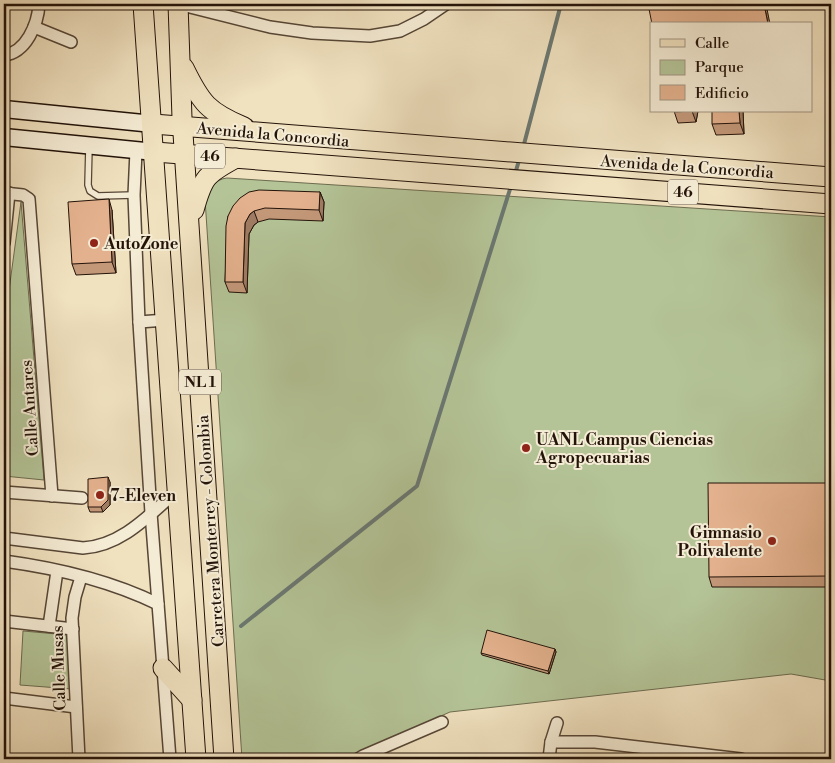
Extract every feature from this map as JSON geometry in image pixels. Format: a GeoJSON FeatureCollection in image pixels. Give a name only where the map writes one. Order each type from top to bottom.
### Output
{"type":"FeatureCollection","features":[{"type":"Feature","properties":{"kind":"main road","name":"Carretera Monterrey - Colombia"},"geometry":{"type":"LineString","coordinates":[[143,4],[155,152],[196,759]]}},
{"type":"Feature","properties":{"kind":"main road","name":"Carretera Monterrey - Colombia"},"geometry":{"type":"LineString","coordinates":[[178,4],[183,126],[224,759]]}},
{"type":"Feature","properties":{"kind":"main road"},"geometry":{"type":"LineString","coordinates":[[181,62],[195,91],[205,104],[222,118],[257,132]]}},
{"type":"Feature","properties":{"kind":"main road","name":"Avenida la Concordia"},"geometry":{"type":"LineString","coordinates":[[4,109],[153,124],[543,155]]}},
{"type":"Feature","properties":{"kind":"main road","name":"Avenida la Concordia"},"geometry":{"type":"LineString","coordinates":[[4,137],[89,147],[185,155],[536,180]]}},
{"type":"Feature","properties":{"kind":"main road","name":"Avenida de la Concordia"},"geometry":{"type":"LineString","coordinates":[[543,155],[831,177]]}},
{"type":"Feature","properties":{"kind":"main road"},"geometry":{"type":"LineString","coordinates":[[190,224],[203,181],[216,169],[236,158]]}},
{"type":"Feature","properties":{"kind":"main road","name":"Avenida de la Concordia"},"geometry":{"type":"LineString","coordinates":[[536,180],[831,204]]}},
{"type":"Feature","properties":{"kind":"main road"},"geometry":{"type":"LineString","coordinates":[[163,668],[192,700]]}},
{"type":"Feature","properties":{"kind":"street"},"geometry":{"type":"LineString","coordinates":[[4,56],[16,52],[26,41],[34,27],[39,4]]}},
{"type":"Feature","properties":{"kind":"street"},"geometry":{"type":"LineString","coordinates":[[178,4],[270,27],[312,33],[370,36],[400,31],[424,19],[446,4]]}},
{"type":"Feature","properties":{"kind":"street"},"geometry":{"type":"LineString","coordinates":[[34,27],[72,42]]}},
{"type":"Feature","properties":{"kind":"street"},"geometry":{"type":"LineString","coordinates":[[136,151],[134,195],[139,322],[151,513],[170,759]]}},
{"type":"Feature","properties":{"kind":"street"},"geometry":{"type":"LineString","coordinates":[[4,243],[7,193]]}},
{"type":"Feature","properties":{"kind":"street","name":"Calle Antares"},"geometry":{"type":"LineString","coordinates":[[7,193],[26,195],[29,199],[52,496]]}},
{"type":"Feature","properties":{"kind":"street"},"geometry":{"type":"LineString","coordinates":[[139,322],[166,320]]}},
{"type":"Feature","properties":{"kind":"street"},"geometry":{"type":"LineString","coordinates":[[4,538],[96,548],[123,536],[178,490]]}},
{"type":"Feature","properties":{"kind":"street"},"geometry":{"type":"LineString","coordinates":[[4,492],[82,498]]}},
{"type":"Feature","properties":{"kind":"street"},"geometry":{"type":"LineString","coordinates":[[4,561],[81,577],[130,592],[158,604]]}},
{"type":"Feature","properties":{"kind":"street"},"geometry":{"type":"LineString","coordinates":[[50,626],[57,571]]}},
{"type":"Feature","properties":{"kind":"street","name":"Calle Musas"},"geometry":{"type":"LineString","coordinates":[[79,759],[73,608],[81,577]]}},
{"type":"Feature","properties":{"kind":"street"},"geometry":{"type":"LineString","coordinates":[[4,621],[73,629]]}},
{"type":"Feature","properties":{"kind":"street"},"geometry":{"type":"LineString","coordinates":[[4,698],[76,708]]}},
{"type":"Feature","properties":{"kind":"street"},"geometry":{"type":"LineString","coordinates":[[358,759],[442,722]]}},
{"type":"Feature","properties":{"kind":"street"},"geometry":{"type":"LineString","coordinates":[[549,759],[551,742],[557,723]]}},
{"type":"Feature","properties":{"kind":"street"},"geometry":{"type":"LineString","coordinates":[[551,742],[594,742],[740,759]]}},
{"type":"Feature","properties":{"kind":"lane"},"geometry":{"type":"LineString","coordinates":[[89,147],[88,185],[90,191],[98,196],[134,195]]}},
{"type":"Feature","properties":{"kind":"green space","name":"UANL Campus Ciencias Agropecuarias"},"geometry":{"type":"Polygon","coordinates":[[[227,178],[831,217],[831,681],[791,674],[450,712],[343,759],[242,759],[205,199],[213,185],[219,180],[227,178]]]}},
{"type":"Feature","properties":{"kind":"green space"},"geometry":{"type":"Polygon","coordinates":[[[21,202],[44,480],[4,476],[4,327],[21,202]]]}},
{"type":"Feature","properties":{"kind":"green space"},"geometry":{"type":"Polygon","coordinates":[[[23,631],[68,635],[72,689],[20,685],[23,631]]]}},
{"type":"Feature","properties":{"kind":"building"},"geometry":{"type":"Polygon","coordinates":[[[648,4],[764,4],[768,22],[652,22],[648,4]]]}},
{"type":"Feature","properties":{"kind":"building"},"geometry":{"type":"Polygon","coordinates":[[[712,112],[739,112],[740,123],[712,124],[712,112]]]}},
{"type":"Feature","properties":{"kind":"building"},"geometry":{"type":"Polygon","coordinates":[[[259,190],[320,192],[319,210],[265,208],[250,214],[245,223],[243,282],[225,282],[226,226],[228,216],[240,198],[249,192],[259,190]]]}},
{"type":"Feature","properties":{"kind":"building","name":"AutoZone"},"geometry":{"type":"Polygon","coordinates":[[[109,199],[112,262],[72,264],[68,202],[109,199]]]}},
{"type":"Feature","properties":{"kind":"building","name":"7-Eleven"},"geometry":{"type":"Polygon","coordinates":[[[108,477],[108,500],[101,507],[88,507],[88,479],[108,477]]]}},
{"type":"Feature","properties":{"kind":"building","name":"Gimnasio Polivalente"},"geometry":{"type":"Polygon","coordinates":[[[708,483],[830,483],[830,576],[709,577],[708,483]]]}},
{"type":"Feature","properties":{"kind":"building"},"geometry":{"type":"Polygon","coordinates":[[[487,630],[555,649],[548,671],[481,653],[487,630]]]}},
{"type":"Feature","properties":{"kind":"waterway"},"geometry":{"type":"LineString","coordinates":[[523,148],[561,4]]}},
{"type":"Feature","properties":{"kind":"waterway"},"geometry":{"type":"LineString","coordinates":[[515,174],[520,157]]}},
{"type":"Feature","properties":{"kind":"waterway"},"geometry":{"type":"LineString","coordinates":[[241,626],[417,486],[511,186]]}},
{"type":"Feature","properties":{"kind":"place","name":"AutoZone"},"geometry":{"type":"Point","coordinates":[94,243]}},
{"type":"Feature","properties":{"kind":"place","name":"UANL Campus Ciencias Agropecuarias"},"geometry":{"type":"Point","coordinates":[526,448]}},
{"type":"Feature","properties":{"kind":"place","name":"7-Eleven"},"geometry":{"type":"Point","coordinates":[100,495]}},
{"type":"Feature","properties":{"kind":"place","name":"Gimnasio Polivalente"},"geometry":{"type":"Point","coordinates":[772,541]}}]}
